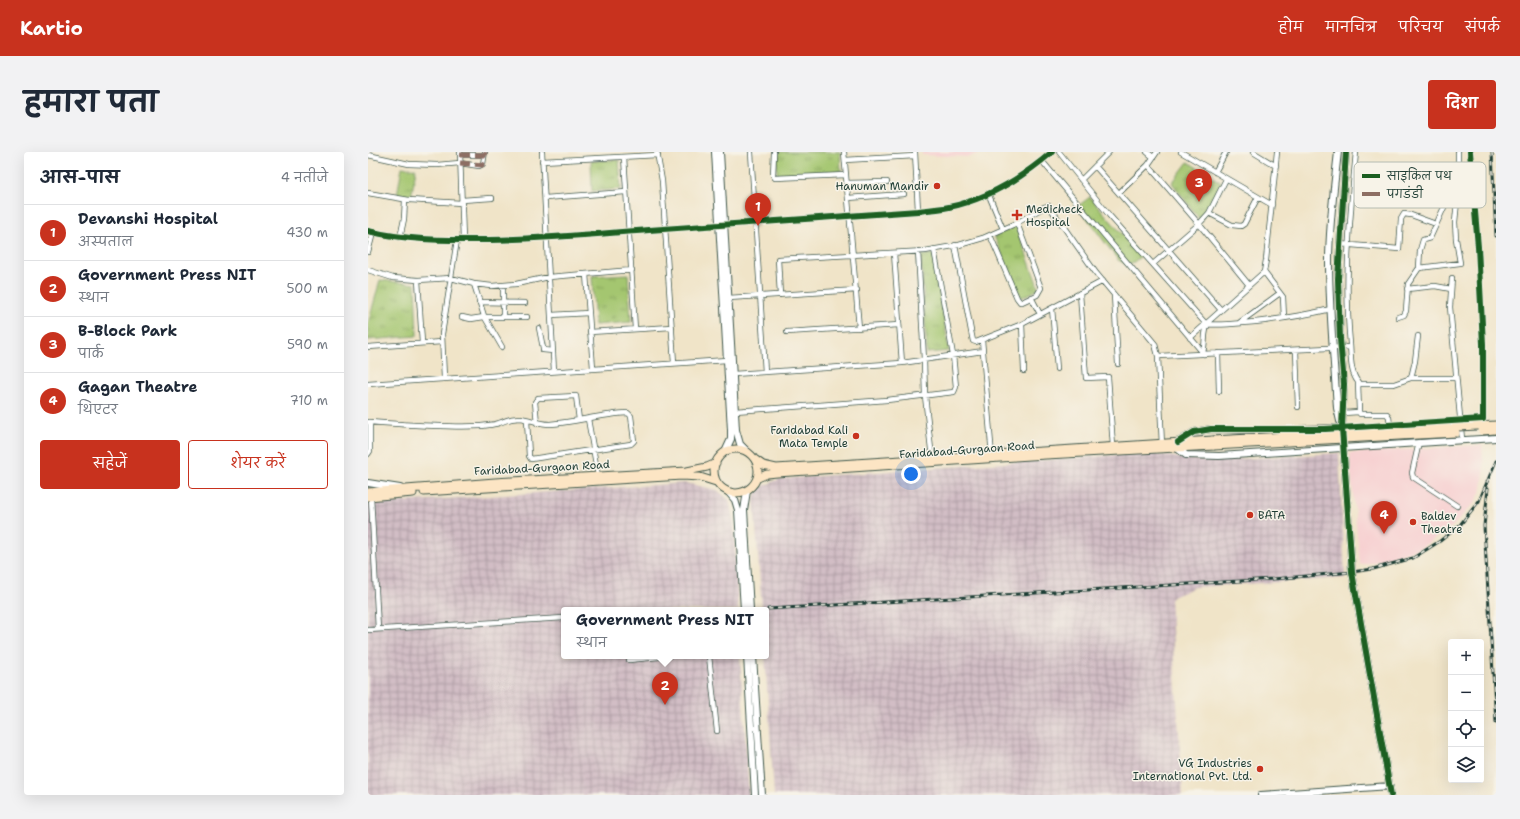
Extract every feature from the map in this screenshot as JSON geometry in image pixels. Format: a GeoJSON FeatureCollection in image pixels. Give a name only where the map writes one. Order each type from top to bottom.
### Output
{"type":"FeatureCollection","features":[{"type":"Feature","properties":{"kind":"main road"},"geometry":{"type":"LineString","coordinates":[[1162,447],[1496,425]]}},
{"type":"Feature","properties":{"kind":"main road"},"geometry":{"type":"LineString","coordinates":[[1214,443],[1496,430]]}},
{"type":"Feature","properties":{"kind":"main road","name":"Faridabad-Gurgaon Road"},"geometry":{"type":"LineString","coordinates":[[758,478],[767,474],[777,473],[1113,446],[1162,447]]}},
{"type":"Feature","properties":{"kind":"main road","name":"Faridabad-Gurgaon Road"},"geometry":{"type":"LineString","coordinates":[[756,460],[763,465],[776,468],[932,458],[1162,447]]}},
{"type":"Feature","properties":{"kind":"main road"},"geometry":{"type":"LineString","coordinates":[[734,449],[742,450],[749,453],[756,460],[759,469],[758,478],[748,491],[739,494],[729,493],[722,489],[716,482],[714,474],[716,463],[719,457],[725,452],[734,449]]}},
{"type":"Feature","properties":{"kind":"main road","name":"Faridabad-Gurgaon Road"},"geometry":{"type":"LineString","coordinates":[[370,494],[406,488],[687,471],[707,467],[716,463]]}},
{"type":"Feature","properties":{"kind":"main road","name":"Faridabad-Gurgaon Road"},"geometry":{"type":"LineString","coordinates":[[370,494],[388,496],[408,493],[682,476],[700,477],[716,482]]}},
{"type":"Feature","properties":{"kind":"street"},"geometry":{"type":"LineString","coordinates":[[542,152],[554,371]]}},
{"type":"Feature","properties":{"kind":"street"},"geometry":{"type":"LineString","coordinates":[[715,152],[728,298],[738,438],[740,444],[749,453]]}},
{"type":"Feature","properties":{"kind":"street"},"geometry":{"type":"LineString","coordinates":[[720,152],[721,224],[731,430],[731,440],[725,452]]}},
{"type":"Feature","properties":{"kind":"street"},"geometry":{"type":"LineString","coordinates":[[751,152],[765,372]]}},
{"type":"Feature","properties":{"kind":"street"},"geometry":{"type":"LineString","coordinates":[[774,152],[773,175],[775,178],[846,175]]}},
{"type":"Feature","properties":{"kind":"street"},"geometry":{"type":"LineString","coordinates":[[844,152],[849,216],[854,255],[859,328]]}},
{"type":"Feature","properties":{"kind":"street"},"geometry":{"type":"LineString","coordinates":[[368,252],[371,232],[400,238],[457,240],[547,237],[918,211],[966,202],[988,193],[1009,183],[1052,152]]}},
{"type":"Feature","properties":{"kind":"street"},"geometry":{"type":"LineString","coordinates":[[1058,152],[1109,215],[1207,324],[1238,324],[1308,315],[1331,309]]}},
{"type":"Feature","properties":{"kind":"street"},"geometry":{"type":"LineString","coordinates":[[1081,180],[1109,152]]}},
{"type":"Feature","properties":{"kind":"street"},"geometry":{"type":"LineString","coordinates":[[1146,152],[1153,158]]}},
{"type":"Feature","properties":{"kind":"street"},"geometry":{"type":"LineString","coordinates":[[1119,193],[1148,165],[1157,152]]}},
{"type":"Feature","properties":{"kind":"street"},"geometry":{"type":"LineString","coordinates":[[1181,152],[1272,205]]}},
{"type":"Feature","properties":{"kind":"street"},"geometry":{"type":"LineString","coordinates":[[1215,172],[1226,152]]}},
{"type":"Feature","properties":{"kind":"street"},"geometry":{"type":"LineString","coordinates":[[1253,152],[1276,166]]}},
{"type":"Feature","properties":{"kind":"street"},"geometry":{"type":"LineString","coordinates":[[1190,338],[1264,272],[1277,152]]}},
{"type":"Feature","properties":{"kind":"street"},"geometry":{"type":"LineString","coordinates":[[1338,152],[1330,228],[1329,260],[1337,408],[1342,428]]}},
{"type":"Feature","properties":{"kind":"street"},"geometry":{"type":"LineString","coordinates":[[1346,152],[1339,244],[1338,280],[1340,347],[1344,384],[1342,428],[1343,447],[1352,572],[1391,795]]}},
{"type":"Feature","properties":{"kind":"street"},"geometry":{"type":"LineString","coordinates":[[1355,162],[1356,152]]}},
{"type":"Feature","properties":{"kind":"street"},"geometry":{"type":"LineString","coordinates":[[1470,152],[1471,162]]}},
{"type":"Feature","properties":{"kind":"street"},"geometry":{"type":"LineString","coordinates":[[368,155],[409,164],[437,165],[460,163],[482,166],[485,154],[460,153],[460,163],[464,240]]}},
{"type":"Feature","properties":{"kind":"street"},"geometry":{"type":"LineString","coordinates":[[542,161],[624,157],[657,153],[662,181],[666,229],[674,363]]}},
{"type":"Feature","properties":{"kind":"street"},"geometry":{"type":"LineString","coordinates":[[845,160],[915,154],[918,211]]}},
{"type":"Feature","properties":{"kind":"street"},"geometry":{"type":"LineString","coordinates":[[624,157],[635,329]]}},
{"type":"Feature","properties":{"kind":"street"},"geometry":{"type":"LineString","coordinates":[[1042,160],[1203,353]]}},
{"type":"Feature","properties":{"kind":"street"},"geometry":{"type":"LineString","coordinates":[[1148,165],[1249,285]]}},
{"type":"Feature","properties":{"kind":"street"},"geometry":{"type":"LineString","coordinates":[[1095,166],[1221,310]]}},
{"type":"Feature","properties":{"kind":"street"},"geometry":{"type":"LineString","coordinates":[[1354,175],[1347,275],[1350,347],[1354,377],[1358,380],[1359,384],[1359,412]]}},
{"type":"Feature","properties":{"kind":"street"},"geometry":{"type":"LineString","coordinates":[[1153,264],[1199,224],[1209,213],[1226,179]]}},
{"type":"Feature","properties":{"kind":"street"},"geometry":{"type":"LineString","coordinates":[[846,183],[886,182]]}},
{"type":"Feature","properties":{"kind":"street"},"geometry":{"type":"LineString","coordinates":[[545,198],[626,192]]}},
{"type":"Feature","properties":{"kind":"street"},"geometry":{"type":"LineString","coordinates":[[368,193],[405,200],[462,202],[492,198]]}},
{"type":"Feature","properties":{"kind":"street"},"geometry":{"type":"LineString","coordinates":[[988,193],[1003,229]]}},
{"type":"Feature","properties":{"kind":"street"},"geometry":{"type":"LineString","coordinates":[[848,198],[904,194]]}},
{"type":"Feature","properties":{"kind":"street"},"geometry":{"type":"LineString","coordinates":[[1209,213],[1232,225],[1241,226],[1244,224],[1258,197]]}},
{"type":"Feature","properties":{"kind":"street"},"geometry":{"type":"LineString","coordinates":[[400,238],[404,219],[405,200]]}},
{"type":"Feature","properties":{"kind":"street"},"geometry":{"type":"LineString","coordinates":[[780,295],[778,259],[894,253],[934,249],[955,245],[990,235],[1044,207],[1050,207],[1103,281],[1156,344],[1158,356],[1162,447]]}},
{"type":"Feature","properties":{"kind":"street"},"geometry":{"type":"LineString","coordinates":[[1398,317],[1406,311],[1407,289],[1410,279],[1419,268],[1420,250],[1423,240],[1430,238],[1444,208]]}},
{"type":"Feature","properties":{"kind":"street"},"geometry":{"type":"LineString","coordinates":[[1419,268],[1460,263],[1456,239],[1456,208]]}},
{"type":"Feature","properties":{"kind":"street"},"geometry":{"type":"LineString","coordinates":[[1475,208],[1483,344],[1484,419],[1342,428],[1257,430],[1211,429],[1194,432],[1178,446],[1186,455],[1203,456],[1496,438]]}},
{"type":"Feature","properties":{"kind":"street"},"geometry":{"type":"LineString","coordinates":[[1339,244],[1399,249],[1401,219],[1404,214],[1410,214],[1436,224]]}},
{"type":"Feature","properties":{"kind":"street"},"geometry":{"type":"LineString","coordinates":[[990,235],[1017,298],[1020,302],[1022,302],[1039,292],[1041,288],[1017,222]]}},
{"type":"Feature","properties":{"kind":"street"},"geometry":{"type":"LineString","coordinates":[[444,378],[442,342],[443,329],[457,240]]}},
{"type":"Feature","properties":{"kind":"street"},"geometry":{"type":"LineString","coordinates":[[955,245],[973,341],[976,342],[1022,324],[1103,281]]}},
{"type":"Feature","properties":{"kind":"street"},"geometry":{"type":"LineString","coordinates":[[735,411],[925,396],[954,392],[956,387],[953,355],[934,249]]}},
{"type":"Feature","properties":{"kind":"street"},"geometry":{"type":"LineString","coordinates":[[918,251],[925,396],[932,458]]}},
{"type":"Feature","properties":{"kind":"street"},"geometry":{"type":"LineString","coordinates":[[894,253],[902,363]]}},
{"type":"Feature","properties":{"kind":"street"},"geometry":{"type":"LineString","coordinates":[[368,270],[393,278],[418,280],[451,278],[474,284],[503,286],[549,277],[632,270]]}},
{"type":"Feature","properties":{"kind":"street"},"geometry":{"type":"LineString","coordinates":[[1264,272],[1282,297],[1284,318]]}},
{"type":"Feature","properties":{"kind":"street"},"geometry":{"type":"LineString","coordinates":[[586,274],[593,368]]}},
{"type":"Feature","properties":{"kind":"street"},"geometry":{"type":"LineString","coordinates":[[1452,278],[1450,307],[1454,333],[1456,378],[1462,439]]}},
{"type":"Feature","properties":{"kind":"street"},"geometry":{"type":"LineString","coordinates":[[418,280],[422,343]]}},
{"type":"Feature","properties":{"kind":"street"},"geometry":{"type":"LineString","coordinates":[[474,284],[484,317],[502,348]]}},
{"type":"Feature","properties":{"kind":"street"},"geometry":{"type":"LineString","coordinates":[[503,286],[503,316]]}},
{"type":"Feature","properties":{"kind":"street"},"geometry":{"type":"LineString","coordinates":[[1407,289],[1435,286],[1451,289]]}},
{"type":"Feature","properties":{"kind":"street"},"geometry":{"type":"LineString","coordinates":[[728,298],[856,290]]}},
{"type":"Feature","properties":{"kind":"street"},"geometry":{"type":"LineString","coordinates":[[1080,293],[1086,378],[1108,377],[1113,446]]}},
{"type":"Feature","properties":{"kind":"street"},"geometry":{"type":"LineString","coordinates":[[1238,324],[1280,293]]}},
{"type":"Feature","properties":{"kind":"street"},"geometry":{"type":"LineString","coordinates":[[1114,295],[1118,364]]}},
{"type":"Feature","properties":{"kind":"street"},"geometry":{"type":"LineString","coordinates":[[1031,297],[1040,314]]}},
{"type":"Feature","properties":{"kind":"street"},"geometry":{"type":"LineString","coordinates":[[479,302],[525,303]]}},
{"type":"Feature","properties":{"kind":"street"},"geometry":{"type":"LineString","coordinates":[[1052,308],[1057,369]]}},
{"type":"Feature","properties":{"kind":"street"},"geometry":{"type":"LineString","coordinates":[[551,315],[589,313]]}},
{"type":"Feature","properties":{"kind":"street"},"geometry":{"type":"LineString","coordinates":[[462,317],[471,319],[503,316],[527,317]]}},
{"type":"Feature","properties":{"kind":"street"},"geometry":{"type":"LineString","coordinates":[[1022,324],[1024,371]]}},
{"type":"Feature","properties":{"kind":"street"},"geometry":{"type":"LineString","coordinates":[[1203,353],[1207,324]]}},
{"type":"Feature","properties":{"kind":"street"},"geometry":{"type":"LineString","coordinates":[[787,332],[899,325]]}},
{"type":"Feature","properties":{"kind":"street"},"geometry":{"type":"LineString","coordinates":[[590,332],[672,327]]}},
{"type":"Feature","properties":{"kind":"street"},"geometry":{"type":"LineString","coordinates":[[539,328],[543,349],[553,351]]}},
{"type":"Feature","properties":{"kind":"street"},"geometry":{"type":"LineString","coordinates":[[1410,378],[1415,361],[1418,336]]}},
{"type":"Feature","properties":{"kind":"street"},"geometry":{"type":"LineString","coordinates":[[982,340],[992,456]]}},
{"type":"Feature","properties":{"kind":"street"},"geometry":{"type":"LineString","coordinates":[[368,347],[442,342]]}},
{"type":"Feature","properties":{"kind":"street"},"geometry":{"type":"LineString","coordinates":[[1158,356],[1350,347]]}},
{"type":"Feature","properties":{"kind":"street"},"geometry":{"type":"LineString","coordinates":[[1296,350],[1298,407]]}},
{"type":"Feature","properties":{"kind":"street"},"geometry":{"type":"LineString","coordinates":[[733,374],[902,363],[983,351]]}},
{"type":"Feature","properties":{"kind":"street"},"geometry":{"type":"LineString","coordinates":[[1218,353],[1219,391]]}},
{"type":"Feature","properties":{"kind":"street"},"geometry":{"type":"LineString","coordinates":[[368,384],[727,360]]}},
{"type":"Feature","properties":{"kind":"street"},"geometry":{"type":"LineString","coordinates":[[1359,384],[1394,384],[1410,378],[1456,378]]}},
{"type":"Feature","properties":{"kind":"street"},"geometry":{"type":"LineString","coordinates":[[537,423],[535,402],[538,398],[576,396],[579,420]]}},
{"type":"Feature","properties":{"kind":"street"},"geometry":{"type":"LineString","coordinates":[[1343,413],[1359,412],[1360,414],[1387,414],[1390,425]]}},
{"type":"Feature","properties":{"kind":"street"},"geometry":{"type":"LineString","coordinates":[[368,454],[370,451],[369,422],[470,426],[497,424],[510,418],[527,420],[537,423],[551,424],[628,413],[631,416],[633,442],[593,450],[531,459],[529,456],[527,420]]}},
{"type":"Feature","properties":{"kind":"street"},"geometry":{"type":"LineString","coordinates":[[588,419],[598,476]]}},
{"type":"Feature","properties":{"kind":"street"},"geometry":{"type":"LineString","coordinates":[[1419,442],[1412,473],[1413,477],[1457,506]]}},
{"type":"Feature","properties":{"kind":"street"},"geometry":{"type":"LineString","coordinates":[[368,483],[406,488]]}},
{"type":"Feature","properties":{"kind":"street"},"geometry":{"type":"LineString","coordinates":[[748,491],[744,510],[750,607]]}},
{"type":"Feature","properties":{"kind":"street"},"geometry":{"type":"LineString","coordinates":[[729,493],[735,500],[738,510],[744,607]]}},
{"type":"Feature","properties":{"kind":"street"},"geometry":{"type":"LineString","coordinates":[[370,494],[378,629]]}},
{"type":"Feature","properties":{"kind":"street"},"geometry":{"type":"LineString","coordinates":[[368,630],[561,618]]}},
{"type":"Feature","properties":{"kind":"street"},"geometry":{"type":"LineString","coordinates":[[629,660],[639,659]]}},
{"type":"Feature","properties":{"kind":"street"},"geometry":{"type":"LineString","coordinates":[[709,659],[717,731]]}},
{"type":"Feature","properties":{"kind":"street"},"geometry":{"type":"LineString","coordinates":[[747,659],[755,795]]}},
{"type":"Feature","properties":{"kind":"street"},"geometry":{"type":"LineString","coordinates":[[753,659],[762,795]]}},
{"type":"Feature","properties":{"kind":"street"},"geometry":{"type":"LineString","coordinates":[[1261,795],[1390,786]]}},
{"type":"Feature","properties":{"kind":"shaded area"},"geometry":{"type":"Polygon","coordinates":[[[922,152],[982,152],[969,157],[922,155],[922,152]]]}},
{"type":"Feature","properties":{"kind":"shaded area"},"geometry":{"type":"Polygon","coordinates":[[[1482,445],[1484,473],[1482,489],[1475,502],[1452,527],[1422,547],[1391,558],[1360,565],[1349,453],[1482,445]]]}},
{"type":"Feature","properties":{"kind":"shaded area"},"geometry":{"type":"Polygon","coordinates":[[[1144,453],[1205,461],[1339,453],[1345,578],[1195,587],[1170,598],[1183,795],[774,795],[765,659],[769,659],[769,607],[762,607],[754,499],[757,489],[779,479],[1144,453]]]}},
{"type":"Feature","properties":{"kind":"shaded area"},"geometry":{"type":"Polygon","coordinates":[[[686,483],[717,490],[729,500],[734,525],[738,607],[561,607],[561,659],[740,659],[749,795],[368,795],[368,504],[686,483]]]}},
{"type":"Feature","properties":{"kind":"green space"},"geometry":{"type":"Polygon","coordinates":[[[777,152],[840,152],[841,171],[777,175],[777,152]]]}},
{"type":"Feature","properties":{"kind":"green space"},"geometry":{"type":"Polygon","coordinates":[[[619,160],[621,189],[592,191],[591,161],[619,160]]]}},
{"type":"Feature","properties":{"kind":"green space"},"geometry":{"type":"Polygon","coordinates":[[[1188,162],[1222,183],[1201,221],[1172,183],[1188,162]]]}},
{"type":"Feature","properties":{"kind":"green space"},"geometry":{"type":"Polygon","coordinates":[[[402,167],[416,169],[411,198],[397,195],[402,167]]]}},
{"type":"Feature","properties":{"kind":"green space"},"geometry":{"type":"Polygon","coordinates":[[[1090,197],[1141,256],[1129,266],[1118,260],[1078,206],[1090,197]]]}},
{"type":"Feature","properties":{"kind":"green space"},"geometry":{"type":"Polygon","coordinates":[[[1016,226],[1039,289],[1021,298],[994,236],[1016,226]]]}},
{"type":"Feature","properties":{"kind":"green space"},"geometry":{"type":"Polygon","coordinates":[[[933,254],[949,351],[927,353],[921,255],[933,254]]]}},
{"type":"Feature","properties":{"kind":"green space"},"geometry":{"type":"Polygon","coordinates":[[[628,274],[631,322],[595,325],[592,276],[628,274]]]}},
{"type":"Feature","properties":{"kind":"green space"},"geometry":{"type":"Polygon","coordinates":[[[380,280],[415,284],[417,336],[368,340],[368,324],[380,280]]]}},
{"type":"Feature","properties":{"kind":"railway"},"geometry":{"type":"LineString","coordinates":[[1492,152],[1496,236]]}},
{"type":"Feature","properties":{"kind":"railway"},"geometry":{"type":"LineString","coordinates":[[769,609],[1273,579],[1373,569],[1413,558],[1440,541],[1460,525],[1479,501],[1496,461]]}},
{"type":"Feature","properties":{"kind":"railway"},"geometry":{"type":"LineString","coordinates":[[1488,488],[1484,526],[1496,722]]}},
{"type":"Feature","properties":{"kind":"marked path"},"geometry":{"type":"LineString","coordinates":[[460,163],[482,165],[485,152]]}},
{"type":"Feature","properties":{"kind":"marked path"},"geometry":{"type":"LineString","coordinates":[[460,155],[484,155]]}},
{"type":"Feature","properties":{"kind":"cycle path"},"geometry":{"type":"LineString","coordinates":[[368,231],[398,237],[489,240],[569,236],[918,211],[949,207],[977,199],[991,193],[1029,170],[1052,152]]}},
{"type":"Feature","properties":{"kind":"cycle path"},"geometry":{"type":"LineString","coordinates":[[1346,152],[1338,279],[1340,339],[1344,384],[1342,428],[1352,572],[1391,795]]}},
{"type":"Feature","properties":{"kind":"cycle path"},"geometry":{"type":"LineString","coordinates":[[1470,152],[1471,162]]}},
{"type":"Feature","properties":{"kind":"cycle path"},"geometry":{"type":"LineString","coordinates":[[1178,442],[1194,432],[1211,429],[1325,429],[1483,419],[1483,344],[1475,208]]}},
{"type":"Feature","properties":{"kind":"place","name":"Hanuman Mandir"},"geometry":{"type":"Point","coordinates":[937,186]}},
{"type":"Feature","properties":{"kind":"place","name":"B-Block Park"},"geometry":{"type":"Point","coordinates":[1199,202]}},
{"type":"Feature","properties":{"kind":"place","name":"Medicheck Hospital"},"geometry":{"type":"Point","coordinates":[1017,215]}},
{"type":"Feature","properties":{"kind":"place","name":"Devanshi Hospital"},"geometry":{"type":"Point","coordinates":[758,226]}},
{"type":"Feature","properties":{"kind":"place","name":"Faridabad Kali Mata Temple"},"geometry":{"type":"Point","coordinates":[856,436]}},
{"type":"Feature","properties":{"kind":"place","name":"BATA"},"geometry":{"type":"Point","coordinates":[1250,515]}},
{"type":"Feature","properties":{"kind":"place","name":"Baldev Theatre"},"geometry":{"type":"Point","coordinates":[1413,522]}},
{"type":"Feature","properties":{"kind":"place","name":"Gagan Theatre"},"geometry":{"type":"Point","coordinates":[1384,534]}},
{"type":"Feature","properties":{"kind":"place","name":"Government Press NIT"},"geometry":{"type":"Point","coordinates":[665,705]}},
{"type":"Feature","properties":{"kind":"place","name":"VG Industries International Pvt. Ltd."},"geometry":{"type":"Point","coordinates":[1260,769]}}]}
